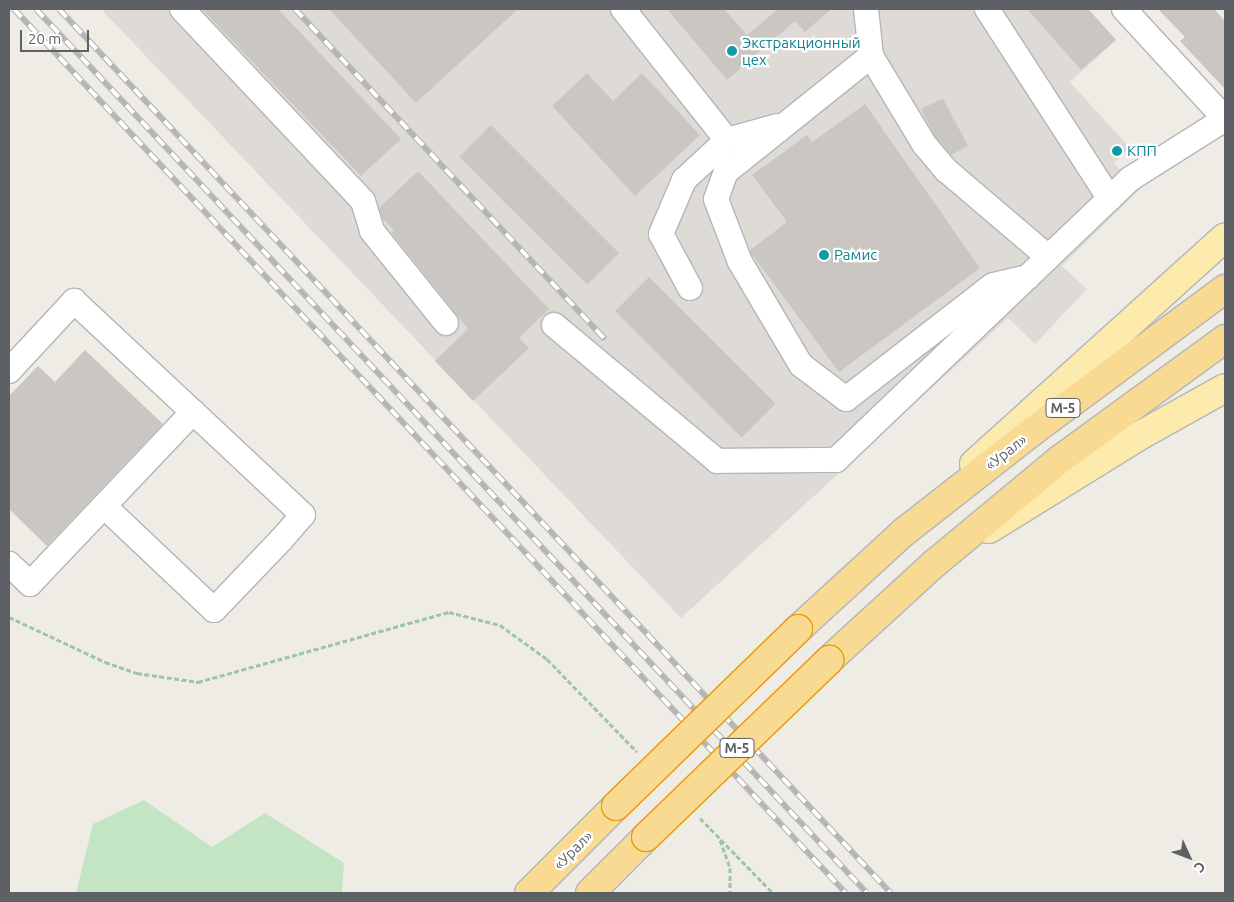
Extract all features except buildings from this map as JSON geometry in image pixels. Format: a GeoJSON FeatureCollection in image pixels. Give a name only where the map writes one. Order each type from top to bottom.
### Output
{"type":"FeatureCollection","features":[{"type":"Feature","properties":{"kind":"highway","name":"«Урал»"},"geometry":{"type":"LineString","coordinates":[[529,893],[798,629],[904,532],[1033,431],[1225,289]]}},
{"type":"Feature","properties":{"kind":"highway","name":"М-5"},"geometry":{"type":"LineString","coordinates":[[590,893],[829,660],[935,563],[1059,460],[1225,339]]}},
{"type":"Feature","properties":{"kind":"main road"},"geometry":{"type":"LineString","coordinates":[[904,532],[1019,421],[1225,237]]}},
{"type":"Feature","properties":{"kind":"main road"},"geometry":{"type":"LineString","coordinates":[[935,563],[1139,436],[1225,388]]}},
{"type":"Feature","properties":{"kind":"lane"},"geometry":{"type":"LineString","coordinates":[[182,9],[363,201],[372,231],[446,323]]}},
{"type":"Feature","properties":{"kind":"lane"},"geometry":{"type":"LineString","coordinates":[[624,9],[727,140]]}},
{"type":"Feature","properties":{"kind":"lane"},"geometry":{"type":"LineString","coordinates":[[866,9],[871,56],[924,144],[946,171],[1048,258]]}},
{"type":"Feature","properties":{"kind":"lane"},"geometry":{"type":"LineString","coordinates":[[987,9],[1110,199]]}},
{"type":"Feature","properties":{"kind":"lane"},"geometry":{"type":"LineString","coordinates":[[554,325],[717,462],[836,460],[1130,179],[1225,119],[1124,9]]}},
{"type":"Feature","properties":{"kind":"lane"},"geometry":{"type":"LineString","coordinates":[[871,56],[726,172],[716,199],[740,262],[802,365],[846,399],[993,285],[1028,277]]}},
{"type":"Feature","properties":{"kind":"lane"},"geometry":{"type":"LineString","coordinates":[[690,288],[661,234],[684,180],[727,140],[786,124]]}},
{"type":"Feature","properties":{"kind":"lane"},"geometry":{"type":"LineString","coordinates":[[9,371],[74,301],[303,515],[214,610],[104,506]]}},
{"type":"Feature","properties":{"kind":"lane"},"geometry":{"type":"LineString","coordinates":[[9,564],[30,584],[194,412]]}},
{"type":"Feature","properties":{"kind":"path"},"geometry":{"type":"LineString","coordinates":[[9,617],[121,668],[198,682],[449,612],[500,625],[547,659],[643,759]]}},
{"type":"Feature","properties":{"kind":"path"},"geometry":{"type":"LineString","coordinates":[[698,816],[773,893]]}},
{"type":"Feature","properties":{"kind":"path"},"geometry":{"type":"LineString","coordinates":[[719,837],[730,868],[730,893]]}},
{"type":"Feature","properties":{"kind":"shaded area"},"geometry":{"type":"Polygon","coordinates":[[[101,9],[1088,9],[1116,40],[1070,82],[1130,148],[1114,163],[1140,189],[1062,266],[1087,289],[1035,344],[1008,318],[681,618],[101,9]]]}},
{"type":"Feature","properties":{"kind":"green space"},"geometry":{"type":"Polygon","coordinates":[[[144,800],[212,847],[265,813],[344,863],[342,893],[76,893],[93,824],[144,800]]]}},
{"type":"Feature","properties":{"kind":"railway"},"geometry":{"type":"LineString","coordinates":[[14,9],[846,893]]}},
{"type":"Feature","properties":{"kind":"railway"},"geometry":{"type":"LineString","coordinates":[[36,9],[867,893]]}},
{"type":"Feature","properties":{"kind":"railway"},"geometry":{"type":"LineString","coordinates":[[59,9],[891,893]]}},
{"type":"Feature","properties":{"kind":"railway"},"geometry":{"type":"LineString","coordinates":[[295,9],[605,339]]}},
{"type":"Feature","properties":{"kind":"place","name":"Экстракционный цех"},"geometry":{"type":"Point","coordinates":[732,51]}},
{"type":"Feature","properties":{"kind":"place","name":"КПП"},"geometry":{"type":"Point","coordinates":[1117,151]}},
{"type":"Feature","properties":{"kind":"place","name":"Рамис"},"geometry":{"type":"Point","coordinates":[824,255]}}]}
